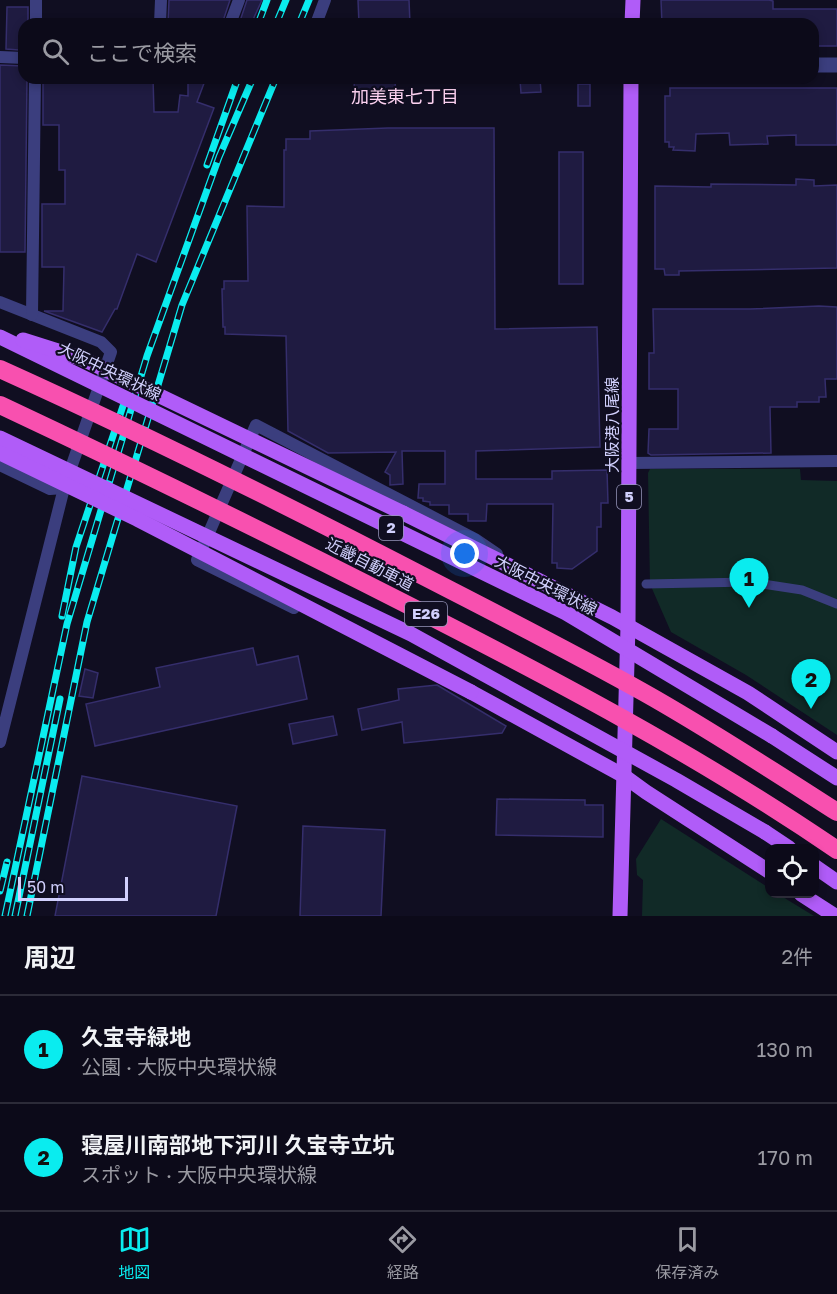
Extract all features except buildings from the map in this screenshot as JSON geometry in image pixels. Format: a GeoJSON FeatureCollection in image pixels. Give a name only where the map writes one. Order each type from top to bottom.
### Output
{"type":"FeatureCollection","features":[{"type":"Feature","properties":{"kind":"highway","name":"近畿自動車道"},"geometry":{"type":"LineString","coordinates":[[0,369],[314,520],[537,635],[663,704],[837,812]]}},
{"type":"Feature","properties":{"kind":"highway","name":"近畿自動車道"},"geometry":{"type":"LineString","coordinates":[[0,405],[295,548],[522,663],[729,780],[837,850]]}},
{"type":"Feature","properties":{"kind":"main road"},"geometry":{"type":"LineString","coordinates":[[632,18],[633,0]]}},
{"type":"Feature","properties":{"kind":"main road","name":"大阪港八尾線"},"geometry":{"type":"LineString","coordinates":[[620,916],[628,626],[631,84]]}},
{"type":"Feature","properties":{"kind":"main road","name":"2"},"geometry":{"type":"LineString","coordinates":[[0,332],[83,359],[525,574],[628,626],[748,693],[837,752]]}},
{"type":"Feature","properties":{"kind":"main road","name":"大阪中央環状線"},"geometry":{"type":"LineString","coordinates":[[0,337],[566,613],[772,736],[837,778]]}},
{"type":"Feature","properties":{"kind":"main road"},"geometry":{"type":"LineString","coordinates":[[0,438],[411,634],[666,774],[782,844]]}},
{"type":"Feature","properties":{"kind":"main road"},"geometry":{"type":"LineString","coordinates":[[0,453],[148,524],[471,692],[624,776],[765,869]]}},
{"type":"Feature","properties":{"kind":"main road"},"geometry":{"type":"LineString","coordinates":[[819,869],[837,882]]}},
{"type":"Feature","properties":{"kind":"main road"},"geometry":{"type":"LineString","coordinates":[[807,898],[835,916]]}},
{"type":"Feature","properties":{"kind":"street"},"geometry":{"type":"LineString","coordinates":[[36,0],[36,18]]}},
{"type":"Feature","properties":{"kind":"street"},"geometry":{"type":"LineString","coordinates":[[160,0],[160,18]]}},
{"type":"Feature","properties":{"kind":"street"},"geometry":{"type":"LineString","coordinates":[[232,18],[239,0]]}},
{"type":"Feature","properties":{"kind":"street"},"geometry":{"type":"LineString","coordinates":[[318,18],[326,0]]}},
{"type":"Feature","properties":{"kind":"street"},"geometry":{"type":"LineString","coordinates":[[0,57],[18,58]]}},
{"type":"Feature","properties":{"kind":"street"},"geometry":{"type":"LineString","coordinates":[[819,65],[837,65]]}},
{"type":"Feature","properties":{"kind":"street"},"geometry":{"type":"LineString","coordinates":[[32,315],[35,84]]}},
{"type":"Feature","properties":{"kind":"street"},"geometry":{"type":"LineString","coordinates":[[0,302],[100,342],[111,352],[64,488],[0,742]]}},
{"type":"Feature","properties":{"kind":"street"},"geometry":{"type":"LineString","coordinates":[[471,692],[420,672],[197,560],[256,425],[475,538],[525,574]]}},
{"type":"Feature","properties":{"kind":"street"},"geometry":{"type":"LineString","coordinates":[[630,463],[837,461]]}},
{"type":"Feature","properties":{"kind":"street"},"geometry":{"type":"LineString","coordinates":[[0,465],[50,489],[64,488]]}},
{"type":"Feature","properties":{"kind":"street"},"geometry":{"type":"LineString","coordinates":[[646,584],[750,582],[802,590],[837,604]]}},
{"type":"Feature","properties":{"kind":"green space"},"geometry":{"type":"Polygon","coordinates":[[[650,469],[800,469],[801,480],[837,481],[837,735],[746,675],[671,632],[650,584],[648,473],[650,469]]]}},
{"type":"Feature","properties":{"kind":"green space"},"geometry":{"type":"Polygon","coordinates":[[[661,819],[765,885],[765,898],[785,898],[814,916],[642,916],[643,880],[637,875],[636,859],[661,819]]]}},
{"type":"Feature","properties":{"kind":"railway"},"geometry":{"type":"LineString","coordinates":[[260,18],[267,0]]}},
{"type":"Feature","properties":{"kind":"railway"},"geometry":{"type":"LineString","coordinates":[[278,18],[286,0]]}},
{"type":"Feature","properties":{"kind":"railway"},"geometry":{"type":"LineString","coordinates":[[302,18],[309,0]]}},
{"type":"Feature","properties":{"kind":"railway"},"geometry":{"type":"LineString","coordinates":[[207,165],[236,84]]}},
{"type":"Feature","properties":{"kind":"railway"},"geometry":{"type":"LineString","coordinates":[[5,916],[67,624],[147,356],[219,157],[250,84]]}},
{"type":"Feature","properties":{"kind":"railway"},"geometry":{"type":"LineString","coordinates":[[27,916],[87,622],[182,305],[274,84]]}},
{"type":"Feature","properties":{"kind":"railway"},"geometry":{"type":"LineString","coordinates":[[62,616],[76,547],[123,406]]}},
{"type":"Feature","properties":{"kind":"railway"},"geometry":{"type":"LineString","coordinates":[[15,916],[60,699]]}},
{"type":"Feature","properties":{"kind":"railway"},"geometry":{"type":"LineString","coordinates":[[0,891],[7,862]]}},
{"type":"Feature","properties":{"kind":"place","name":"久宝寺緑地"},"geometry":{"type":"Point","coordinates":[749,608]}},
{"type":"Feature","properties":{"kind":"place","name":"寝屋川南部地下河川 久宝寺立坑"},"geometry":{"type":"Point","coordinates":[811,709]}},
{"type":"Feature","properties":{"kind":"district","name":"加美東七丁目"},"geometry":{"type":"Point","coordinates":[405,97]}}]}
